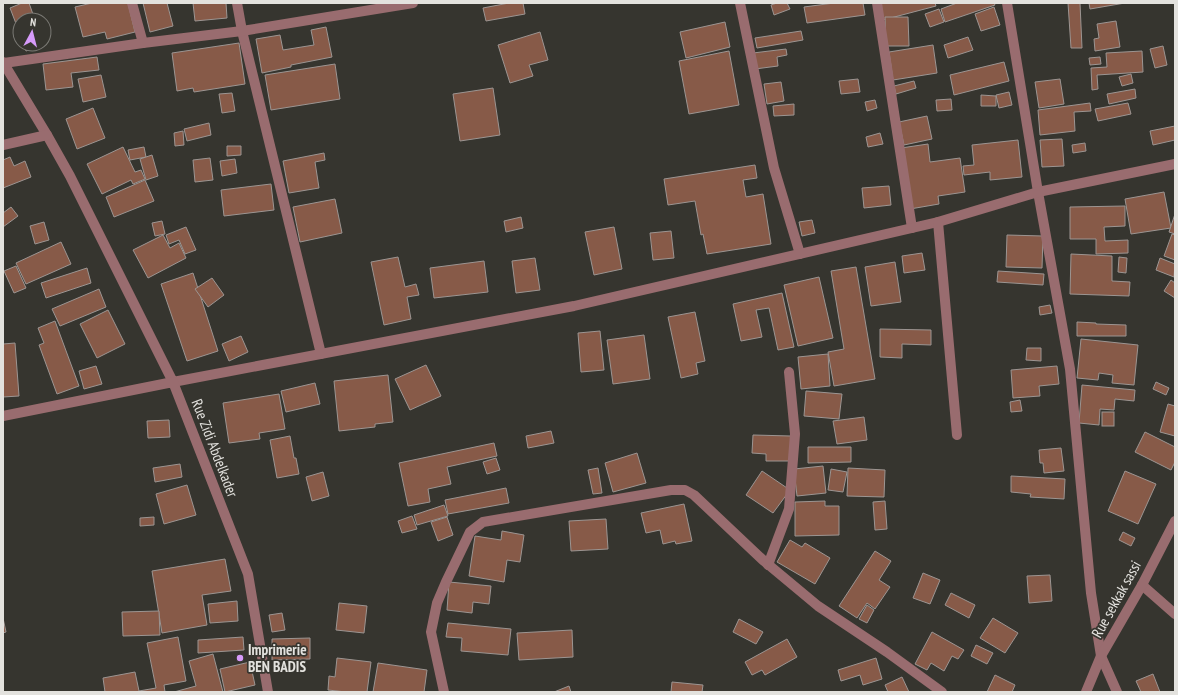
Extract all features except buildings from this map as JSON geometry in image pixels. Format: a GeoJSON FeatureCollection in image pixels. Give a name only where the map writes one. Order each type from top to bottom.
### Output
{"type":"FeatureCollection","features":[{"type":"Feature","properties":{"kind":"street"},"geometry":{"type":"LineString","coordinates":[[132,3],[143,43]]}},
{"type":"Feature","properties":{"kind":"street"},"geometry":{"type":"LineString","coordinates":[[237,3],[242,31],[321,354]]}},
{"type":"Feature","properties":{"kind":"street"},"geometry":{"type":"LineString","coordinates":[[3,63],[143,43],[242,31],[363,7],[413,3]]}},
{"type":"Feature","properties":{"kind":"street"},"geometry":{"type":"LineString","coordinates":[[740,3],[774,168],[800,254]]}},
{"type":"Feature","properties":{"kind":"street"},"geometry":{"type":"LineString","coordinates":[[877,3],[900,159],[912,228]]}},
{"type":"Feature","properties":{"kind":"street"},"geometry":{"type":"LineString","coordinates":[[1007,3],[1038,192],[1070,369],[1091,593],[1101,656],[1117,692]]}},
{"type":"Feature","properties":{"kind":"street","name":"Rue Zidi Abdelkader"},"geometry":{"type":"LineString","coordinates":[[3,63],[70,176],[173,382],[248,574],[268,692]]}},
{"type":"Feature","properties":{"kind":"street"},"geometry":{"type":"LineString","coordinates":[[3,145],[47,135]]}},
{"type":"Feature","properties":{"kind":"street"},"geometry":{"type":"LineString","coordinates":[[3,416],[173,382],[574,306],[938,222],[1038,192],[1175,164]]}},
{"type":"Feature","properties":{"kind":"street"},"geometry":{"type":"LineString","coordinates":[[938,222],[957,435]]}},
{"type":"Feature","properties":{"kind":"street"},"geometry":{"type":"LineString","coordinates":[[768,565],[789,509],[795,434],[789,372]]}},
{"type":"Feature","properties":{"kind":"street"},"geometry":{"type":"LineString","coordinates":[[444,692],[431,632],[437,603],[470,532],[483,522],[671,490],[685,490],[694,495],[768,565],[818,606],[887,652],[942,692]]}},
{"type":"Feature","properties":{"kind":"street","name":"Rue sekkak sassi"},"geometry":{"type":"LineString","coordinates":[[1086,692],[1101,656],[1142,585],[1175,521]]}},
{"type":"Feature","properties":{"kind":"street"},"geometry":{"type":"LineString","coordinates":[[1142,585],[1175,614]]}},
{"type":"Feature","properties":{"kind":"place","name":"Imprimerie BEN BADIS"},"geometry":{"type":"Point","coordinates":[240,658]}}]}
